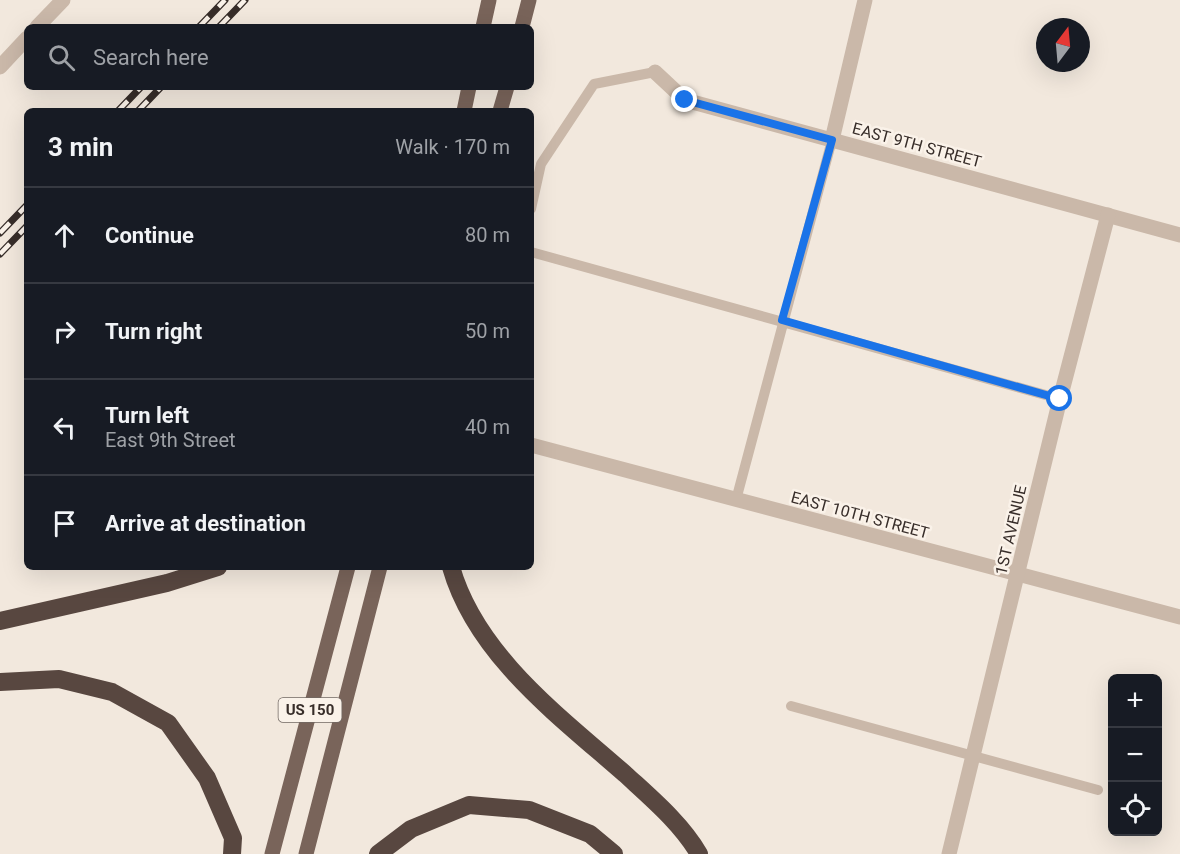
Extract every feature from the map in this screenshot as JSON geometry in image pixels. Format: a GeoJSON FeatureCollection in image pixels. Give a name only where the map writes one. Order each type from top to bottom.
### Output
{"type":"FeatureCollection","features":[{"type":"Feature","properties":{"kind":"highway"},"geometry":{"type":"LineString","coordinates":[[0,621],[167,583],[208,570]]}},
{"type":"Feature","properties":{"kind":"highway"},"geometry":{"type":"LineString","coordinates":[[452,570],[458,591],[503,662],[651,798],[692,841],[699,854]]}},
{"type":"Feature","properties":{"kind":"highway"},"geometry":{"type":"LineString","coordinates":[[0,682],[59,679],[112,692],[168,723],[207,778],[233,838],[232,854]]}},
{"type":"Feature","properties":{"kind":"highway"},"geometry":{"type":"LineString","coordinates":[[378,854],[411,829],[469,806],[529,810],[590,834],[614,854]]}},
{"type":"Feature","properties":{"kind":"main road"},"geometry":{"type":"LineString","coordinates":[[484,24],[489,0]]}},
{"type":"Feature","properties":{"kind":"main road"},"geometry":{"type":"LineString","coordinates":[[523,24],[529,0]]}},
{"type":"Feature","properties":{"kind":"main road"},"geometry":{"type":"LineString","coordinates":[[465,108],[468,90]]}},
{"type":"Feature","properties":{"kind":"main road"},"geometry":{"type":"LineString","coordinates":[[501,108],[506,90]]}},
{"type":"Feature","properties":{"kind":"main road","name":"US 150"},"geometry":{"type":"LineString","coordinates":[[272,854],[347,570]]}},
{"type":"Feature","properties":{"kind":"main road","name":"US 150"},"geometry":{"type":"LineString","coordinates":[[306,854],[379,570]]}},
{"type":"Feature","properties":{"kind":"street"},"geometry":{"type":"LineString","coordinates":[[40,24],[63,0]]}},
{"type":"Feature","properties":{"kind":"street"},"geometry":{"type":"LineString","coordinates":[[832,140],[865,0]]}},
{"type":"Feature","properties":{"kind":"street"},"geometry":{"type":"LineString","coordinates":[[0,67],[24,41]]}},
{"type":"Feature","properties":{"kind":"street","name":"EAST 9TH STREET"},"geometry":{"type":"LineString","coordinates":[[655,72],[685,100],[1180,235]]}},
{"type":"Feature","properties":{"kind":"street","name":"1ST AVENUE"},"geometry":{"type":"LineString","coordinates":[[950,854],[1060,399],[1108,215]]}},
{"type":"Feature","properties":{"kind":"street","name":"EAST 10TH STREET"},"geometry":{"type":"LineString","coordinates":[[534,446],[1180,617]]}},
{"type":"Feature","properties":{"kind":"lane"},"geometry":{"type":"LineString","coordinates":[[534,197],[542,164],[594,84],[655,72]]}},
{"type":"Feature","properties":{"kind":"lane"},"geometry":{"type":"LineString","coordinates":[[736,500],[782,320],[832,140]]}},
{"type":"Feature","properties":{"kind":"lane"},"geometry":{"type":"LineString","coordinates":[[534,253],[1060,399]]}},
{"type":"Feature","properties":{"kind":"lane"},"geometry":{"type":"LineString","coordinates":[[791,706],[1098,790]]}},
{"type":"Feature","properties":{"kind":"railway"},"geometry":{"type":"LineString","coordinates":[[202,24],[225,0]]}},
{"type":"Feature","properties":{"kind":"railway"},"geometry":{"type":"LineString","coordinates":[[222,24],[245,0]]}},
{"type":"Feature","properties":{"kind":"railway"},"geometry":{"type":"LineString","coordinates":[[121,108],[138,90]]}},
{"type":"Feature","properties":{"kind":"railway"},"geometry":{"type":"LineString","coordinates":[[141,108],[158,90]]}},
{"type":"Feature","properties":{"kind":"railway"},"geometry":{"type":"LineString","coordinates":[[0,233],[24,208]]}},
{"type":"Feature","properties":{"kind":"railway"},"geometry":{"type":"LineString","coordinates":[[0,254],[24,229]]}},
{"type":"Feature","properties":{"kind":"route"},"geometry":{"type":"LineString","coordinates":[[685,100],[832,140],[782,320],[1060,399]]}}]}
